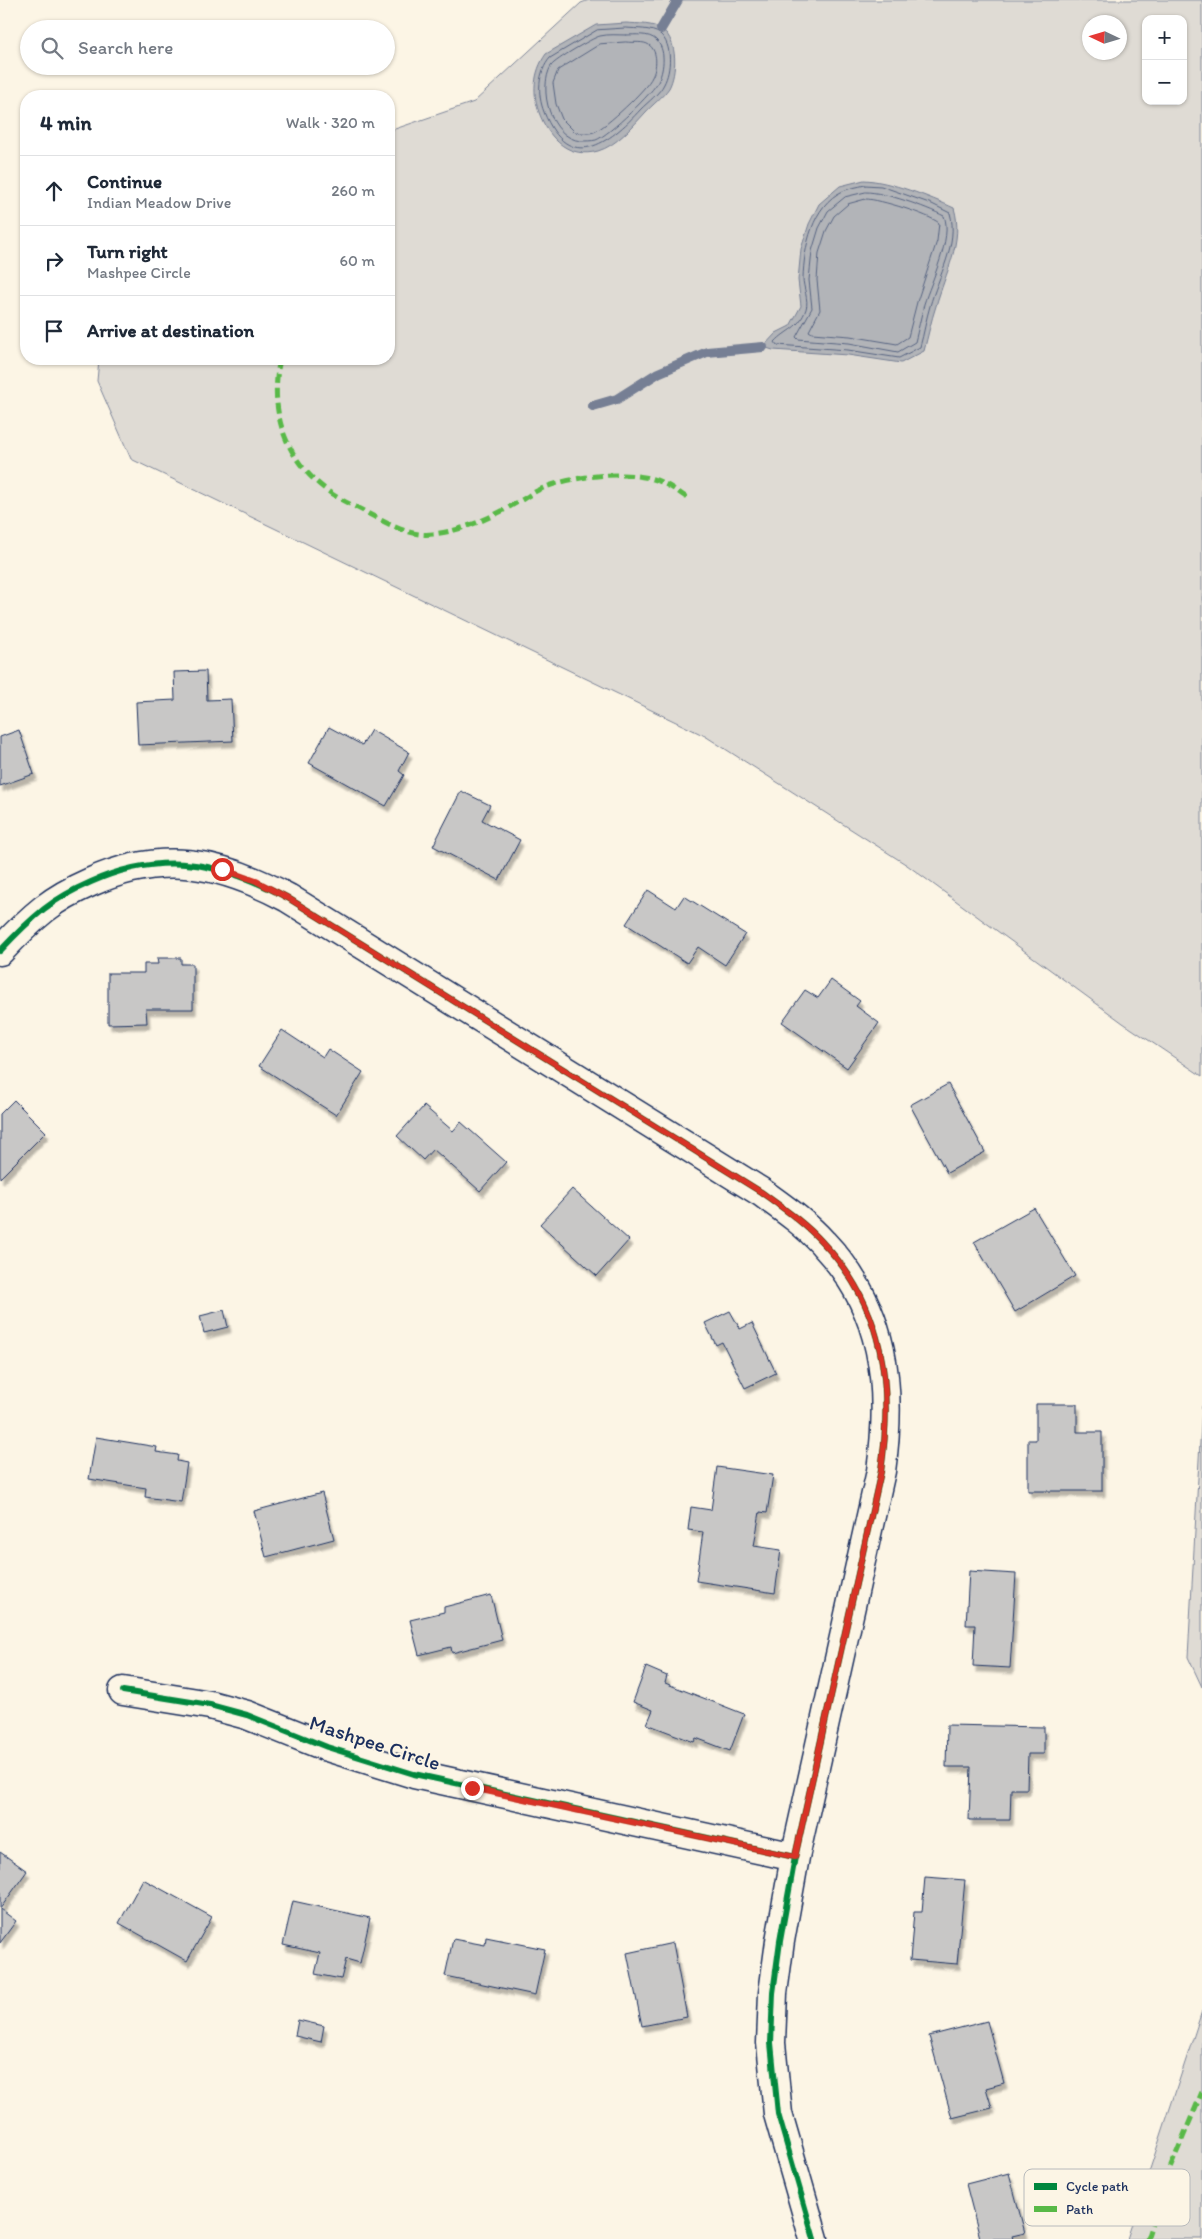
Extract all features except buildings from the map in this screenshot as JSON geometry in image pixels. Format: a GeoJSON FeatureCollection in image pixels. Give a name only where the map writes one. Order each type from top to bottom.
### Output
{"type":"FeatureCollection","features":[{"type":"Feature","properties":{"kind":"street"},"geometry":{"type":"LineString","coordinates":[[0,951],[46,908],[77,888],[113,872],[150,864],[186,864],[222,869],[256,881],[288,898],[761,1192],[793,1215],[835,1256],[867,1309],[881,1349],[887,1390],[887,1431],[881,1471],[795,1857],[773,1993],[770,2043],[778,2114],[814,2239]]}},
{"type":"Feature","properties":{"kind":"street","name":"Mashpee Circle"},"geometry":{"type":"LineString","coordinates":[[124,1691],[210,1705],[247,1715],[327,1747],[414,1774],[795,1857]]}},
{"type":"Feature","properties":{"kind":"shaded area"},"geometry":{"type":"Polygon","coordinates":[[[589,0],[1202,0],[1202,1076],[1123,1023],[907,865],[705,736],[131,459],[97,381],[98,365],[395,365],[395,129],[474,102],[581,3],[589,0]]]}},
{"type":"Feature","properties":{"kind":"shaded area"},"geometry":{"type":"Polygon","coordinates":[[[1202,1406],[1202,1687],[1188,1657],[1202,1406]]]}},
{"type":"Feature","properties":{"kind":"shaded area"},"geometry":{"type":"Polygon","coordinates":[[[1202,2011],[1202,2239],[1127,2239],[1131,2226],[1190,2226],[1190,2169],[1150,2169],[1202,2011]]]}},
{"type":"Feature","properties":{"kind":"water"},"geometry":{"type":"Polygon","coordinates":[[[626,23],[655,26],[668,35],[675,58],[672,82],[664,95],[611,145],[588,153],[570,150],[549,132],[540,115],[535,92],[538,68],[546,54],[596,25],[626,23]]]}},
{"type":"Feature","properties":{"kind":"water"},"geometry":{"type":"Polygon","coordinates":[[[864,180],[898,186],[954,208],[957,233],[955,245],[924,351],[901,363],[848,355],[773,350],[763,347],[776,333],[790,326],[801,306],[798,280],[801,249],[809,224],[819,204],[840,186],[864,180]]]}},
{"type":"Feature","properties":{"kind":"waterway"},"geometry":{"type":"LineString","coordinates":[[661,29],[678,0]]}},
{"type":"Feature","properties":{"kind":"waterway"},"geometry":{"type":"LineString","coordinates":[[593,406],[617,399],[658,373],[707,352],[763,347]]}},
{"type":"Feature","properties":{"kind":"marked path"},"geometry":{"type":"LineString","coordinates":[[279,365],[277,379],[279,417],[284,435],[292,452],[303,467],[316,481],[341,500],[408,532],[433,534],[466,527],[508,508],[538,490],[553,484],[585,477],[619,475],[651,478],[689,499]]}},
{"type":"Feature","properties":{"kind":"marked path"},"geometry":{"type":"LineString","coordinates":[[1170,2169],[1202,2092]]}},
{"type":"Feature","properties":{"kind":"marked path"},"geometry":{"type":"LineString","coordinates":[[1147,2239],[1151,2226]]}},
{"type":"Feature","properties":{"kind":"cycle path"},"geometry":{"type":"LineString","coordinates":[[0,951],[16,934],[55,901],[85,885],[117,872],[142,866],[191,864],[239,876],[288,898],[761,1192],[809,1229],[844,1268],[860,1294],[872,1321],[880,1350],[886,1409],[881,1471],[795,1857],[773,1993],[771,2043],[778,2114],[814,2239]]}},
{"type":"Feature","properties":{"kind":"cycle path"},"geometry":{"type":"LineString","coordinates":[[123,1691],[210,1705],[247,1715],[327,1747],[414,1774],[795,1857]]}},
{"type":"Feature","properties":{"kind":"route"},"geometry":{"type":"LineString","coordinates":[[222,869],[256,881],[288,898],[761,1192],[793,1215],[822,1242],[847,1273],[867,1309],[881,1349],[887,1390],[887,1431],[881,1471],[795,1857],[472,1788]]}}]}
